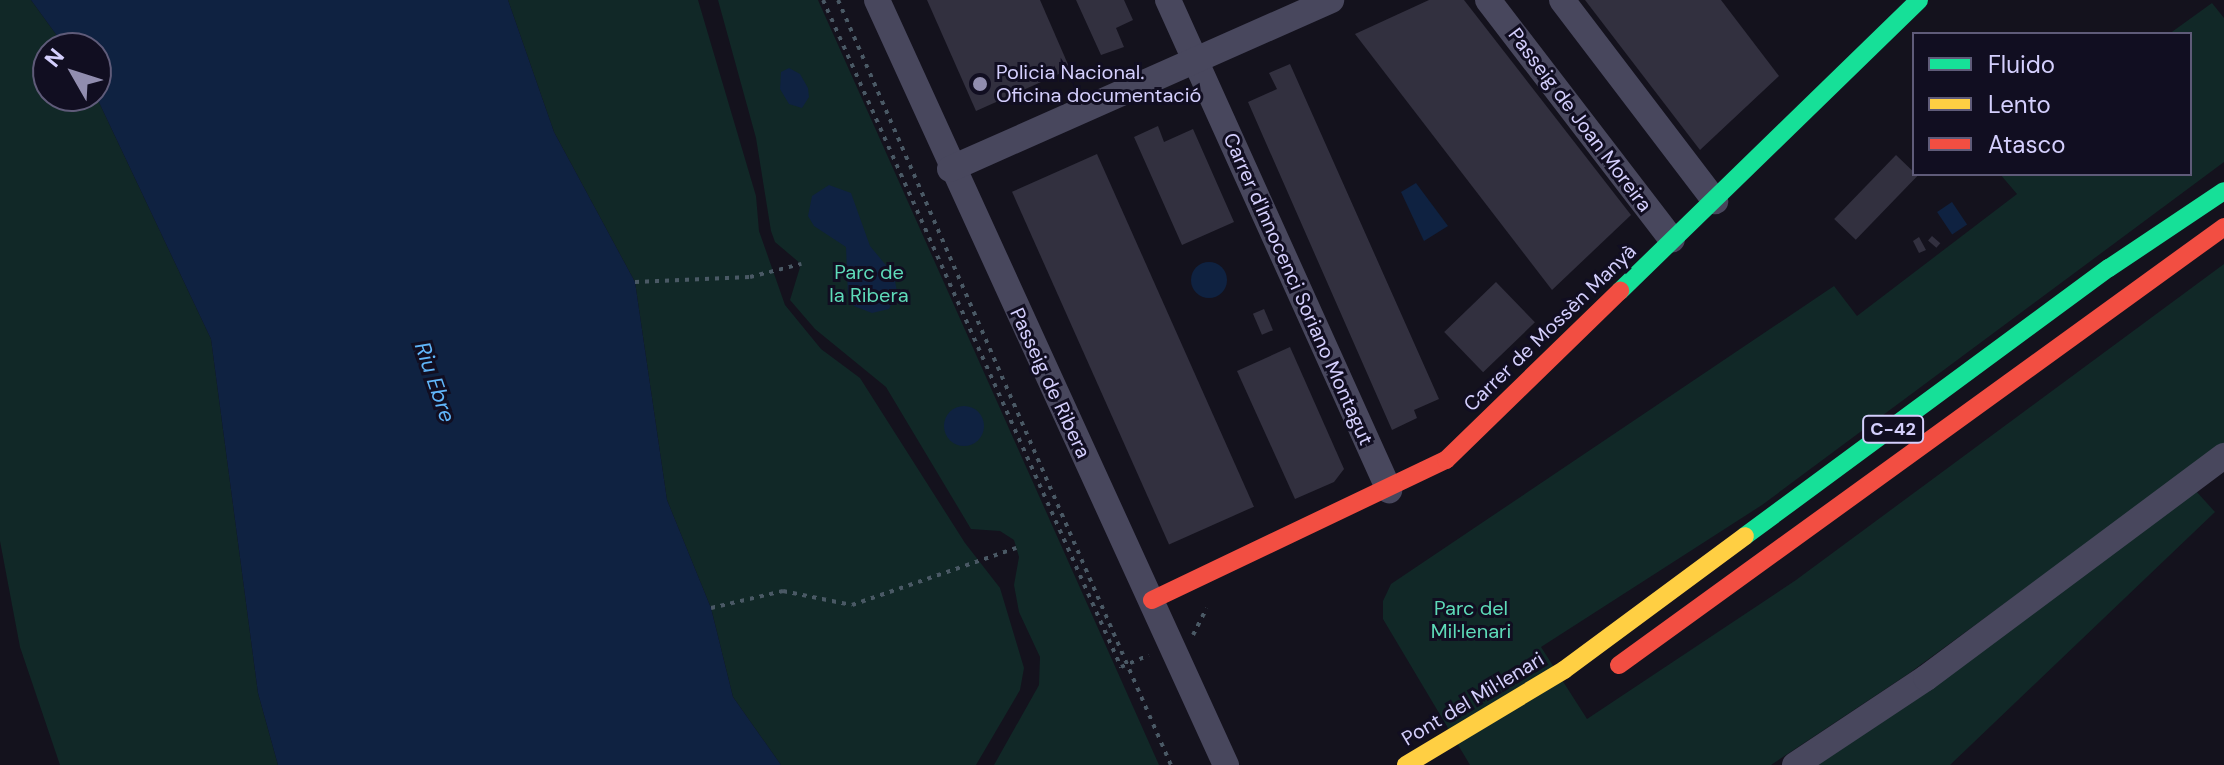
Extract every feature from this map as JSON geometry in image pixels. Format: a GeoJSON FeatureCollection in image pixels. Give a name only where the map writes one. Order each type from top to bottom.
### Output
{"type":"FeatureCollection","features":[{"type":"Feature","properties":{"kind":"main road","name":"Carrer de Mossèn Manyà"},"geometry":{"type":"LineString","coordinates":[[1152,600],[1389,490],[1446,460],[1919,0]]}},
{"type":"Feature","properties":{"kind":"main road","name":"Pont del Mil·lenari"},"geometry":{"type":"LineString","coordinates":[[1406,765],[1564,670],[2109,268],[2224,191]]}},
{"type":"Feature","properties":{"kind":"main road","name":"C-42"},"geometry":{"type":"LineString","coordinates":[[1604,675],[2224,227]]}},
{"type":"Feature","properties":{"kind":"street","name":"Passeig de Ribera"},"geometry":{"type":"LineString","coordinates":[[877,0],[950,169],[1226,765]]}},
{"type":"Feature","properties":{"kind":"street","name":"Carrer d'Innocenci Soriano Montagut"},"geometry":{"type":"LineString","coordinates":[[1168,0],[1389,490]]}},
{"type":"Feature","properties":{"kind":"street"},"geometry":{"type":"LineString","coordinates":[[950,169],[1331,0]]}},
{"type":"Feature","properties":{"kind":"street","name":"Passeig de Joan Moreira"},"geometry":{"type":"LineString","coordinates":[[1488,0],[1672,240]]}},
{"type":"Feature","properties":{"kind":"street"},"geometry":{"type":"LineString","coordinates":[[1562,0],[1715,201]]}},
{"type":"Feature","properties":{"kind":"street"},"geometry":{"type":"LineString","coordinates":[[1795,765],[1926,678],[2224,456]]}},
{"type":"Feature","properties":{"kind":"path"},"geometry":{"type":"LineString","coordinates":[[823,0],[1121,667],[1172,644]]}},
{"type":"Feature","properties":{"kind":"path","name":"Passeig de Ribera"},"geometry":{"type":"LineString","coordinates":[[838,0],[1171,765]]}},
{"type":"Feature","properties":{"kind":"path"},"geometry":{"type":"LineString","coordinates":[[635,282],[750,277],[801,264]]}},
{"type":"Feature","properties":{"kind":"path"},"geometry":{"type":"LineString","coordinates":[[711,608],[783,591],[852,605],[1016,548]]}},
{"type":"Feature","properties":{"kind":"green space"},"geometry":{"type":"Polygon","coordinates":[[[0,0],[31,0],[54,32],[32,32],[32,112],[104,112],[211,339],[258,693],[278,765],[60,765],[20,647],[0,541],[0,0]]]}},
{"type":"Feature","properties":{"kind":"green space"},"geometry":{"type":"Polygon","coordinates":[[[508,0],[698,0],[756,196],[759,231],[785,305],[821,349],[860,378],[965,543],[1000,588],[1024,668],[1020,690],[976,765],[781,765],[733,697],[711,608],[667,500],[635,282],[554,132],[508,0]]]}},
{"type":"Feature","properties":{"kind":"green space","name":"Parc de la Ribera"},"geometry":{"type":"Polygon","coordinates":[[[718,0],[818,0],[1159,765],[994,765],[1039,685],[1040,657],[1019,612],[1014,585],[1019,557],[1014,540],[1000,531],[971,529],[886,387],[815,329],[790,300],[801,264],[775,242],[771,231],[756,138],[718,0]]]}},
{"type":"Feature","properties":{"kind":"green space","name":"Parc del Mil·lenari"},"geometry":{"type":"Polygon","coordinates":[[[2212,3],[2224,18],[2224,162],[1762,505],[1541,647],[1587,719],[1796,580],[2224,264],[2224,443],[1908,674],[1771,765],[1470,765],[1383,619],[1383,601],[1391,584],[1834,286],[1857,316],[2017,194],[2002,176],[2192,176],[2192,32],[2172,32],[2212,3]]]}},
{"type":"Feature","properties":{"kind":"green space"},"geometry":{"type":"Polygon","coordinates":[[[2196,491],[2215,512],[1950,765],[1813,765],[2196,491]]]}},
{"type":"Feature","properties":{"kind":"water","name":"Riu Ebre"},"geometry":{"type":"Polygon","coordinates":[[[31,0],[508,0],[554,132],[635,282],[667,500],[711,608],[733,697],[781,765],[278,765],[258,693],[211,339],[104,112],[112,112],[112,32],[54,32],[31,0]]]}},
{"type":"Feature","properties":{"kind":"water"},"geometry":{"type":"Polygon","coordinates":[[[789,68],[800,74],[808,88],[809,97],[802,108],[789,104],[780,89],[781,72],[789,68]]]}},
{"type":"Feature","properties":{"kind":"water"},"geometry":{"type":"Polygon","coordinates":[[[1416,183],[1448,226],[1424,241],[1401,192],[1416,183]]]}},
{"type":"Feature","properties":{"kind":"water"},"geometry":{"type":"Polygon","coordinates":[[[829,185],[851,193],[870,246],[894,275],[897,292],[889,309],[872,313],[854,306],[848,295],[846,247],[814,226],[808,216],[812,196],[829,185]]]}},
{"type":"Feature","properties":{"kind":"water"},"geometry":{"type":"Polygon","coordinates":[[[1952,202],[1967,224],[1952,234],[1937,212],[1952,202]]]}},
{"type":"Feature","properties":{"kind":"water"},"geometry":{"type":"Polygon","coordinates":[[[1209,262],[1222,267],[1227,280],[1222,293],[1209,298],[1196,293],[1191,280],[1196,267],[1209,262]]]}},
{"type":"Feature","properties":{"kind":"water"},"geometry":{"type":"Polygon","coordinates":[[[964,406],[978,412],[984,426],[978,440],[964,446],[950,440],[944,426],[950,412],[964,406]]]}},
{"type":"Feature","properties":{"kind":"building"},"geometry":{"type":"Polygon","coordinates":[[[927,0],[1040,0],[1070,69],[976,111],[927,0]]]}},
{"type":"Feature","properties":{"kind":"building"},"geometry":{"type":"Polygon","coordinates":[[[1076,0],[1124,0],[1133,20],[1116,28],[1124,47],[1101,55],[1076,0]]]}},
{"type":"Feature","properties":{"kind":"building"},"geometry":{"type":"Polygon","coordinates":[[[1429,0],[1464,0],[1631,215],[1552,290],[1355,34],[1429,0]]]}},
{"type":"Feature","properties":{"kind":"building"},"geometry":{"type":"Polygon","coordinates":[[[1585,0],[1721,0],[1779,76],[1700,150],[1585,0]]]}},
{"type":"Feature","properties":{"kind":"building"},"geometry":{"type":"Polygon","coordinates":[[[1290,64],[1439,399],[1414,410],[1417,418],[1392,430],[1248,102],[1277,89],[1269,73],[1290,64]]]}},
{"type":"Feature","properties":{"kind":"building"},"geometry":{"type":"Polygon","coordinates":[[[1158,126],[1164,142],[1193,129],[1234,222],[1182,245],[1134,137],[1158,126]]]}},
{"type":"Feature","properties":{"kind":"building"},"geometry":{"type":"Polygon","coordinates":[[[1097,154],[1254,507],[1169,544],[1012,192],[1097,154]]]}},
{"type":"Feature","properties":{"kind":"building"},"geometry":{"type":"Polygon","coordinates":[[[1896,155],[1912,170],[1912,176],[1917,176],[1856,240],[1834,219],[1896,155]]]}},
{"type":"Feature","properties":{"kind":"building"},"geometry":{"type":"Polygon","coordinates":[[[1932,236],[1940,243],[1936,248],[1928,241],[1932,236]]]}},
{"type":"Feature","properties":{"kind":"building"},"geometry":{"type":"Polygon","coordinates":[[[1919,237],[1926,250],[1919,253],[1913,241],[1919,237]]]}},
{"type":"Feature","properties":{"kind":"building"},"geometry":{"type":"Polygon","coordinates":[[[1496,282],[1535,322],[1483,372],[1444,332],[1496,282]]]}},
{"type":"Feature","properties":{"kind":"building"},"geometry":{"type":"Polygon","coordinates":[[[1264,309],[1273,330],[1262,335],[1253,314],[1264,309]]]}},
{"type":"Feature","properties":{"kind":"building"},"geometry":{"type":"Polygon","coordinates":[[[1290,347],[1344,469],[1334,482],[1295,499],[1237,371],[1290,347]]]}},
{"type":"Feature","properties":{"kind":"traffic: fast"},"geometry":{"type":"LineString","coordinates":[[1620,291],[1919,0]]}},
{"type":"Feature","properties":{"kind":"traffic: fast"},"geometry":{"type":"LineString","coordinates":[[1745,536],[2109,268],[2224,191]]}},
{"type":"Feature","properties":{"kind":"traffic: slow"},"geometry":{"type":"LineString","coordinates":[[1406,765],[1564,670],[1745,536]]}},
{"type":"Feature","properties":{"kind":"traffic: jam"},"geometry":{"type":"LineString","coordinates":[[1619,665],[2224,227]]}},
{"type":"Feature","properties":{"kind":"traffic: jam"},"geometry":{"type":"LineString","coordinates":[[1152,600],[1446,460],[1620,291]]}},
{"type":"Feature","properties":{"kind":"place","name":"Policia Nacional. Oficina documentació"},"geometry":{"type":"Point","coordinates":[980,84]}}]}
